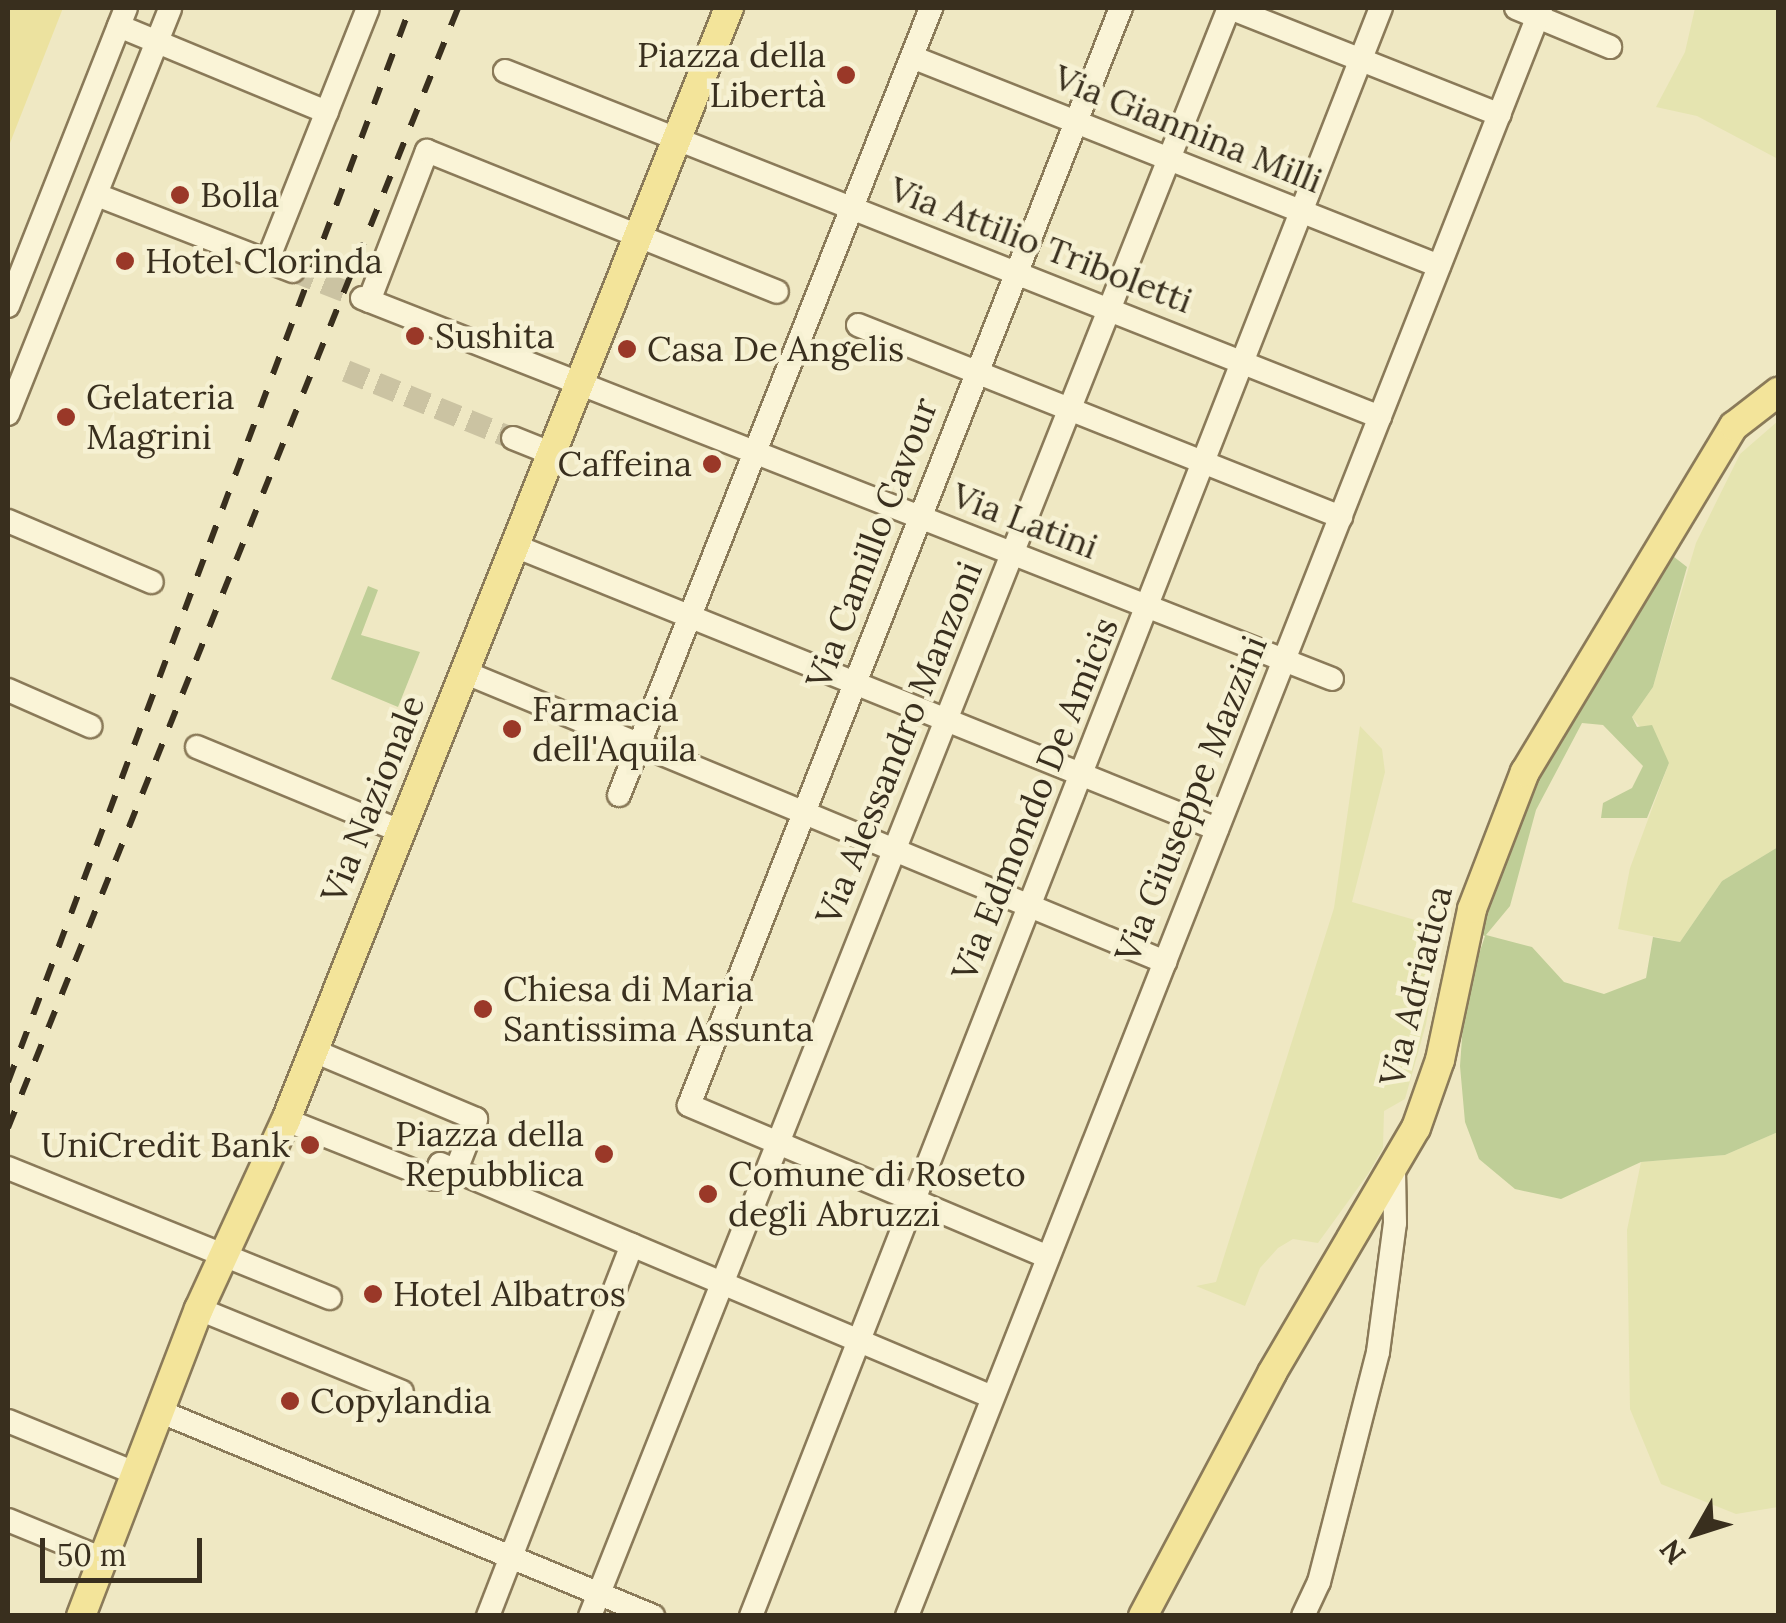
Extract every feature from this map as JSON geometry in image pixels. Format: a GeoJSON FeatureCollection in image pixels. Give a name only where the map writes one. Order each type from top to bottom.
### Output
{"type":"FeatureCollection","features":[{"type":"Feature","properties":{"kind":"main road","name":"Via Nazionale"},"geometry":{"type":"LineString","coordinates":[[82,1616],[158,1410],[199,1309],[286,1120],[729,8]]}},
{"type":"Feature","properties":{"kind":"main road","name":"Via Adriatica"},"geometry":{"type":"LineString","coordinates":[[1143,1616],[1272,1373],[1394,1170],[1428,1100],[1472,909],[1519,785],[1734,426],[1778,392]]}},
{"type":"Feature","properties":{"kind":"street"},"geometry":{"type":"LineString","coordinates":[[8,414],[170,8]]}},
{"type":"Feature","properties":{"kind":"street"},"geometry":{"type":"LineString","coordinates":[[268,262],[368,8]]}},
{"type":"Feature","properties":{"kind":"street"},"geometry":{"type":"LineString","coordinates":[[620,794],[931,8]]}},
{"type":"Feature","properties":{"kind":"street","name":"Via Camillo Cavour"},"geometry":{"type":"LineString","coordinates":[[778,1142],[688,1105],[1120,8]]}},
{"type":"Feature","properties":{"kind":"street"},"geometry":{"type":"LineString","coordinates":[[1230,8],[1500,114]]}},
{"type":"Feature","properties":{"kind":"street","name":"Via Alessandro Manzoni"},"geometry":{"type":"LineString","coordinates":[[590,1616],[1230,8]]}},
{"type":"Feature","properties":{"kind":"street","name":"Via Edmondo De Amicis"},"geometry":{"type":"LineString","coordinates":[[751,1616],[1206,463],[1381,8]]}},
{"type":"Feature","properties":{"kind":"street"},"geometry":{"type":"LineString","coordinates":[[1532,10],[1610,46]]}},
{"type":"Feature","properties":{"kind":"street","name":"Via Giuseppe Mazzini"},"geometry":{"type":"LineString","coordinates":[[906,1616],[1500,114],[1532,10]]}},
{"type":"Feature","properties":{"kind":"street"},"geometry":{"type":"LineString","coordinates":[[8,306],[122,17],[156,43],[327,112]]}},
{"type":"Feature","properties":{"kind":"street","name":"Via Giannina Milli"},"geometry":{"type":"LineString","coordinates":[[912,57],[1439,266]]}},
{"type":"Feature","properties":{"kind":"street","name":"Via Attilio Triboletti"},"geometry":{"type":"LineString","coordinates":[[505,70],[1380,417]]}},
{"type":"Feature","properties":{"kind":"street","name":"Via Latini"},"geometry":{"type":"LineString","coordinates":[[640,236],[427,151],[366,300],[1332,679]]}},
{"type":"Feature","properties":{"kind":"street"},"geometry":{"type":"LineString","coordinates":[[97,196],[292,271]]}},
{"type":"Feature","properties":{"kind":"street"},"geometry":{"type":"LineString","coordinates":[[640,236],[777,292]]}},
{"type":"Feature","properties":{"kind":"street"},"geometry":{"type":"LineString","coordinates":[[858,325],[1340,517]]}},
{"type":"Feature","properties":{"kind":"street"},"geometry":{"type":"LineString","coordinates":[[513,438],[553,454]]}},
{"type":"Feature","properties":{"kind":"street"},"geometry":{"type":"LineString","coordinates":[[8,521],[152,582]]}},
{"type":"Feature","properties":{"kind":"street"},"geometry":{"type":"LineString","coordinates":[[516,546],[1217,830]]}},
{"type":"Feature","properties":{"kind":"street"},"geometry":{"type":"LineString","coordinates":[[464,672],[1164,962]]}},
{"type":"Feature","properties":{"kind":"street"},"geometry":{"type":"LineString","coordinates":[[8,690],[90,726]]}},
{"type":"Feature","properties":{"kind":"street"},"geometry":{"type":"LineString","coordinates":[[197,748],[400,831]]}},
{"type":"Feature","properties":{"kind":"street"},"geometry":{"type":"LineString","coordinates":[[286,1120],[434,1179],[448,1167],[476,1119],[314,1051]]}},
{"type":"Feature","properties":{"kind":"street"},"geometry":{"type":"LineString","coordinates":[[778,1142],[1048,1257]]}},
{"type":"Feature","properties":{"kind":"street"},"geometry":{"type":"LineString","coordinates":[[448,1167],[992,1397]]}},
{"type":"Feature","properties":{"kind":"street"},"geometry":{"type":"LineString","coordinates":[[8,1168],[330,1298]]}},
{"type":"Feature","properties":{"kind":"street"},"geometry":{"type":"LineString","coordinates":[[1304,1616],[1319,1582],[1378,1352],[1395,1222],[1394,1170]]}},
{"type":"Feature","properties":{"kind":"street"},"geometry":{"type":"LineString","coordinates":[[488,1616],[632,1245]]}},
{"type":"Feature","properties":{"kind":"street"},"geometry":{"type":"LineString","coordinates":[[199,1309],[402,1392]]}},
{"type":"Feature","properties":{"kind":"street"},"geometry":{"type":"LineString","coordinates":[[158,1410],[653,1616]]}},
{"type":"Feature","properties":{"kind":"street"},"geometry":{"type":"LineString","coordinates":[[8,1421],[135,1473]]}},
{"type":"Feature","properties":{"kind":"street"},"geometry":{"type":"LineString","coordinates":[[8,1520],[103,1559]]}},
{"type":"Feature","properties":{"kind":"green space"},"geometry":{"type":"Polygon","coordinates":[[[1695,8],[1778,8],[1778,159],[1697,116],[1656,107],[1685,52],[1695,8]]]}},
{"type":"Feature","properties":{"kind":"green space"},"geometry":{"type":"Polygon","coordinates":[[[1778,421],[1778,847],[1722,881],[1680,942],[1618,929],[1630,868],[1669,763],[1632,717],[1653,687],[1696,543],[1740,454],[1778,421]]]}},
{"type":"Feature","properties":{"kind":"green space"},"geometry":{"type":"Polygon","coordinates":[[[1669,553],[1687,567],[1653,687],[1632,717],[1637,727],[1652,725],[1669,763],[1647,818],[1601,818],[1603,803],[1632,788],[1643,766],[1603,725],[1582,723],[1536,810],[1510,906],[1486,935],[1532,947],[1564,982],[1604,994],[1646,978],[1653,937],[1680,942],[1722,881],[1778,847],[1778,1132],[1725,1155],[1641,1162],[1561,1199],[1515,1189],[1479,1159],[1465,1122],[1460,1066],[1465,996],[1485,936],[1470,930],[1505,820],[1669,553]]]}},
{"type":"Feature","properties":{"kind":"green space"},"geometry":{"type":"Polygon","coordinates":[[[368,586],[378,590],[361,635],[420,652],[398,707],[331,679],[368,586]]]}},
{"type":"Feature","properties":{"kind":"green space"},"geometry":{"type":"Polygon","coordinates":[[[1360,726],[1382,749],[1385,772],[1352,902],[1429,924],[1437,960],[1426,1024],[1405,1099],[1384,1111],[1383,1148],[1368,1174],[1318,1243],[1293,1239],[1278,1248],[1260,1268],[1245,1306],[1196,1286],[1216,1282],[1334,908],[1360,726]]]}},
{"type":"Feature","properties":{"kind":"green space"},"geometry":{"type":"Polygon","coordinates":[[[1778,1132],[1778,1507],[1736,1514],[1661,1484],[1630,1409],[1627,1230],[1641,1162],[1725,1155],[1778,1132]]]}},
{"type":"Feature","properties":{"kind":"sand"},"geometry":{"type":"Polygon","coordinates":[[[8,8],[63,8],[8,148],[8,8]]]}},
{"type":"Feature","properties":{"kind":"tunnel"},"geometry":{"type":"LineString","coordinates":[[293,271],[362,298]]}},
{"type":"Feature","properties":{"kind":"tunnel"},"geometry":{"type":"LineString","coordinates":[[346,371],[509,437]]}},
{"type":"Feature","properties":{"kind":"railway"},"geometry":{"type":"LineString","coordinates":[[8,1082],[410,8]]}},
{"type":"Feature","properties":{"kind":"railway"},"geometry":{"type":"LineString","coordinates":[[8,1128],[458,8]]}},
{"type":"Feature","properties":{"kind":"place","name":"Piazza della Libertà"},"geometry":{"type":"Point","coordinates":[846,75]}},
{"type":"Feature","properties":{"kind":"place","name":"Bolla"},"geometry":{"type":"Point","coordinates":[180,195]}},
{"type":"Feature","properties":{"kind":"place","name":"Hotel Clorinda"},"geometry":{"type":"Point","coordinates":[125,261]}},
{"type":"Feature","properties":{"kind":"place","name":"Sushita"},"geometry":{"type":"Point","coordinates":[415,336]}},
{"type":"Feature","properties":{"kind":"place","name":"Casa De Angelis"},"geometry":{"type":"Point","coordinates":[627,349]}},
{"type":"Feature","properties":{"kind":"place","name":"Gelateria Magrini"},"geometry":{"type":"Point","coordinates":[66,417]}},
{"type":"Feature","properties":{"kind":"place","name":"Caffeina"},"geometry":{"type":"Point","coordinates":[712,464]}},
{"type":"Feature","properties":{"kind":"place","name":"Farmacia dell'Aquila"},"geometry":{"type":"Point","coordinates":[512,729]}},
{"type":"Feature","properties":{"kind":"place","name":"Chiesa di Maria Santissima Assunta"},"geometry":{"type":"Point","coordinates":[483,1009]}},
{"type":"Feature","properties":{"kind":"place","name":"UniCredit Bank"},"geometry":{"type":"Point","coordinates":[310,1145]}},
{"type":"Feature","properties":{"kind":"place","name":"Piazza della Repubblica"},"geometry":{"type":"Point","coordinates":[604,1154]}},
{"type":"Feature","properties":{"kind":"place","name":"Comune di Roseto degli Abruzzi"},"geometry":{"type":"Point","coordinates":[708,1194]}},
{"type":"Feature","properties":{"kind":"place","name":"Hotel Albatros"},"geometry":{"type":"Point","coordinates":[373,1294]}},
{"type":"Feature","properties":{"kind":"place","name":"Copylandia"},"geometry":{"type":"Point","coordinates":[290,1401]}}]}
